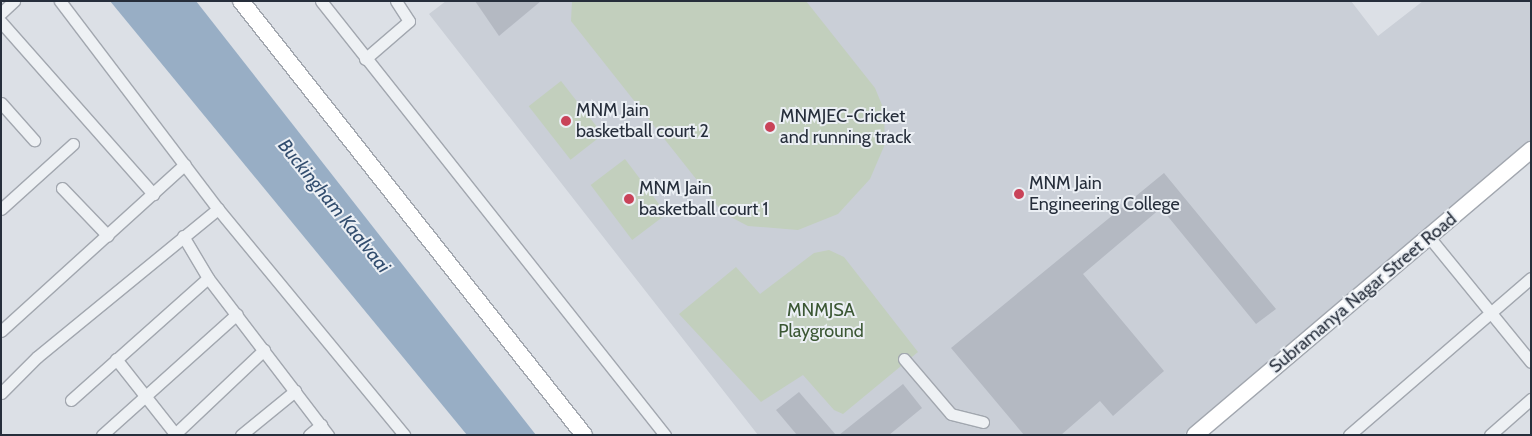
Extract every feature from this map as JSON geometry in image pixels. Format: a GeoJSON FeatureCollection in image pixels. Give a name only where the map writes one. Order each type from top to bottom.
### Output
{"type":"FeatureCollection","features":[{"type":"Feature","properties":{"kind":"street"},"geometry":{"type":"LineString","coordinates":[[60,1],[218,209],[404,435]]}},
{"type":"Feature","properties":{"kind":"street"},"geometry":{"type":"LineString","coordinates":[[241,1],[584,435]]}},
{"type":"Feature","properties":{"kind":"street"},"geometry":{"type":"LineString","coordinates":[[321,1],[365,59],[665,435]]}},
{"type":"Feature","properties":{"kind":"street"},"geometry":{"type":"LineString","coordinates":[[365,59],[409,21],[396,1]]}},
{"type":"Feature","properties":{"kind":"street"},"geometry":{"type":"LineString","coordinates":[[1,22],[153,194]]}},
{"type":"Feature","properties":{"kind":"street"},"geometry":{"type":"LineString","coordinates":[[1,103],[34,140]]}},
{"type":"Feature","properties":{"kind":"street"},"geometry":{"type":"LineString","coordinates":[[1,210],[72,144]]}},
{"type":"Feature","properties":{"kind":"street","name":"Subramanya Nagar Street Road"},"geometry":{"type":"LineString","coordinates":[[1195,435],[1531,150]]}},
{"type":"Feature","properties":{"kind":"street"},"geometry":{"type":"LineString","coordinates":[[1,332],[185,164]]}},
{"type":"Feature","properties":{"kind":"street"},"geometry":{"type":"LineString","coordinates":[[62,188],[108,236]]}},
{"type":"Feature","properties":{"kind":"street"},"geometry":{"type":"LineString","coordinates":[[1,393],[37,357],[218,209]]}},
{"type":"Feature","properties":{"kind":"street"},"geometry":{"type":"LineString","coordinates":[[183,236],[208,278],[325,430],[309,435]]}},
{"type":"Feature","properties":{"kind":"street"},"geometry":{"type":"LineString","coordinates":[[1429,237],[1531,362]]}},
{"type":"Feature","properties":{"kind":"street"},"geometry":{"type":"LineString","coordinates":[[71,400],[208,278]]}},
{"type":"Feature","properties":{"kind":"street"},"geometry":{"type":"LineString","coordinates":[[1349,435],[1531,278]]}},
{"type":"Feature","properties":{"kind":"street"},"geometry":{"type":"LineString","coordinates":[[102,435],[237,314]]}},
{"type":"Feature","properties":{"kind":"street"},"geometry":{"type":"LineString","coordinates":[[116,359],[175,434],[264,350]]}},
{"type":"Feature","properties":{"kind":"street"},"geometry":{"type":"LineString","coordinates":[[904,359],[951,414],[983,422]]}},
{"type":"Feature","properties":{"kind":"street"},"geometry":{"type":"LineString","coordinates":[[241,435],[294,391]]}},
{"type":"Feature","properties":{"kind":"street"},"geometry":{"type":"LineString","coordinates":[[1490,435],[1531,399]]}},
{"type":"Feature","properties":{"kind":"shaded area","name":"MNM Jain Engineering College"},"geometry":{"type":"Polygon","coordinates":[[[446,1],[1351,1],[1378,36],[1423,1],[1531,1],[1531,141],[1183,435],[758,435],[429,14],[446,1]]]}},
{"type":"Feature","properties":{"kind":"green space","name":"MNMJEC-Cricket and running track"},"geometry":{"type":"Polygon","coordinates":[[[572,1],[806,1],[875,88],[884,110],[885,144],[870,179],[838,214],[798,230],[748,226],[723,213],[571,21],[572,1]]]}},
{"type":"Feature","properties":{"kind":"green space","name":"MNM Jain basketball court 2"},"geometry":{"type":"Polygon","coordinates":[[[561,81],[603,135],[571,160],[529,106],[561,81]]]}},
{"type":"Feature","properties":{"kind":"green space","name":"MNM Jain basketball court 1"},"geometry":{"type":"Polygon","coordinates":[[[625,159],[667,214],[632,240],[591,185],[625,159]]]}},
{"type":"Feature","properties":{"kind":"green space","name":"MNMJSA Playground"},"geometry":{"type":"Polygon","coordinates":[[[829,250],[844,257],[918,352],[843,414],[834,410],[803,375],[761,402],[679,314],[736,267],[760,294],[814,253],[829,250]]]}},
{"type":"Feature","properties":{"kind":"water","name":"Buckingham Kaalvaai"},"geometry":{"type":"Polygon","coordinates":[[[110,1],[196,1],[536,435],[467,435],[110,1]]]}},
{"type":"Feature","properties":{"kind":"building"},"geometry":{"type":"Polygon","coordinates":[[[475,1],[541,1],[499,36],[475,1]]]}},
{"type":"Feature","properties":{"kind":"building"},"geometry":{"type":"Polygon","coordinates":[[[1164,173],[1276,309],[1256,324],[1161,208],[1083,274],[1164,371],[1113,416],[1100,401],[1061,435],[1024,435],[951,348],[1164,173]]]}},
{"type":"Feature","properties":{"kind":"building"},"geometry":{"type":"Polygon","coordinates":[[[903,384],[922,408],[889,435],[839,435],[903,384]]]}},
{"type":"Feature","properties":{"kind":"building"},"geometry":{"type":"Polygon","coordinates":[[[799,392],[836,435],[797,435],[776,410],[799,392]]]}},
{"type":"Feature","properties":{"kind":"place","name":"MNM Jain basketball court 2"},"geometry":{"type":"Point","coordinates":[566,121]}},
{"type":"Feature","properties":{"kind":"place","name":"MNMJEC-Cricket and running track"},"geometry":{"type":"Point","coordinates":[770,127]}},
{"type":"Feature","properties":{"kind":"place","name":"MNM Jain Engineering College"},"geometry":{"type":"Point","coordinates":[1019,194]}},
{"type":"Feature","properties":{"kind":"place","name":"MNM Jain basketball court 1"},"geometry":{"type":"Point","coordinates":[629,199]}}]}
